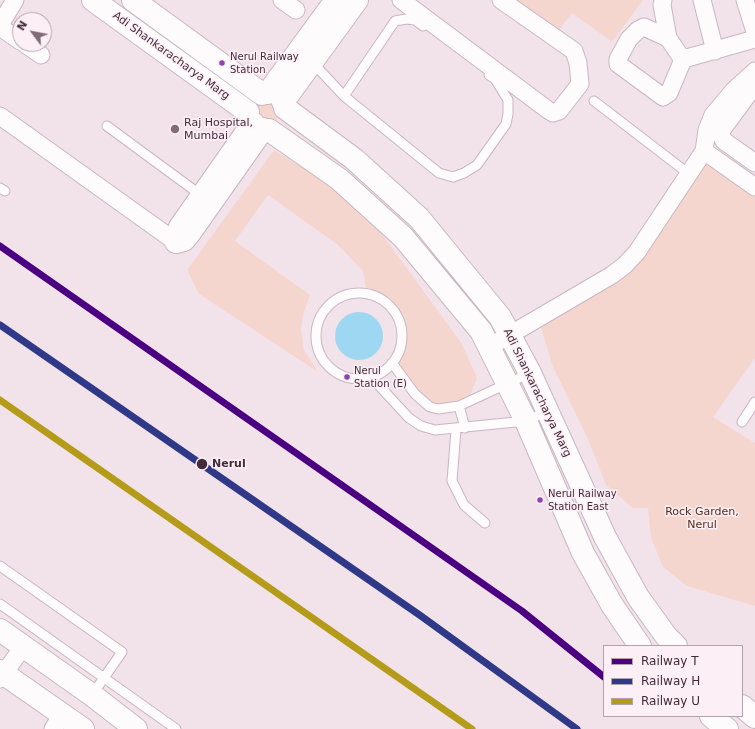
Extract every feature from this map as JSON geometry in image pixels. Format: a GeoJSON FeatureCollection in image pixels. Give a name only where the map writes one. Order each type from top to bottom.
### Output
{"type":"FeatureCollection","features":[{"type":"Feature","properties":{"kind":"main road","name":"Adi Shankaracharya Marg"},"geometry":{"type":"LineString","coordinates":[[93,0],[258,124],[339,179],[403,237],[481,331],[526,421],[583,553],[612,605],[639,645]]}},
{"type":"Feature","properties":{"kind":"main road","name":"Adi Shankaracharya Marg"},"geometry":{"type":"LineString","coordinates":[[133,0],[274,99],[354,159],[419,218],[500,317],[511,334],[612,550],[638,597],[666,636],[675,645]]}},
{"type":"Feature","properties":{"kind":"main road"},"geometry":{"type":"LineString","coordinates":[[274,99],[336,0]]}},
{"type":"Feature","properties":{"kind":"main road"},"geometry":{"type":"LineString","coordinates":[[258,124],[202,196],[178,232],[176,242],[184,240],[189,234],[258,124],[252,101],[274,99],[312,62],[357,0]]}},
{"type":"Feature","properties":{"kind":"main road"},"geometry":{"type":"LineString","coordinates":[[258,124],[280,125],[283,120],[274,99]]}},
{"type":"Feature","properties":{"kind":"main road"},"geometry":{"type":"LineString","coordinates":[[0,630],[92,695],[136,729]]}},
{"type":"Feature","properties":{"kind":"main road"},"geometry":{"type":"LineString","coordinates":[[1,674],[58,721],[83,729]]}},
{"type":"Feature","properties":{"kind":"main road"},"geometry":{"type":"LineString","coordinates":[[743,707],[755,717]]}},
{"type":"Feature","properties":{"kind":"main road"},"geometry":{"type":"LineString","coordinates":[[712,717],[727,729]]}},
{"type":"Feature","properties":{"kind":"street"},"geometry":{"type":"LineString","coordinates":[[12,34],[0,26],[15,0]]}},
{"type":"Feature","properties":{"kind":"street"},"geometry":{"type":"LineString","coordinates":[[282,0],[296,10]]}},
{"type":"Feature","properties":{"kind":"street"},"geometry":{"type":"LineString","coordinates":[[401,0],[548,110],[553,113],[559,112],[580,84],[578,63],[574,51],[501,0]]}},
{"type":"Feature","properties":{"kind":"street"},"geometry":{"type":"LineString","coordinates":[[663,0],[662,4],[668,38],[675,50],[684,57],[687,58],[715,51],[755,39]]}},
{"type":"Feature","properties":{"kind":"street"},"geometry":{"type":"LineString","coordinates":[[702,0],[715,51]]}},
{"type":"Feature","properties":{"kind":"street"},"geometry":{"type":"LineString","coordinates":[[745,0],[755,32]]}},
{"type":"Feature","properties":{"kind":"street"},"geometry":{"type":"LineString","coordinates":[[668,38],[644,27],[638,30],[629,39],[618,59],[618,64],[663,97],[669,93],[684,57]]}},
{"type":"Feature","properties":{"kind":"street"},"geometry":{"type":"LineString","coordinates":[[37,52],[41,55]]}},
{"type":"Feature","properties":{"kind":"street"},"geometry":{"type":"LineString","coordinates":[[489,347],[612,275],[625,265],[637,252],[704,151],[707,130],[713,115],[734,90],[755,71]]}},
{"type":"Feature","properties":{"kind":"street"},"geometry":{"type":"LineString","coordinates":[[752,90],[721,132],[721,135],[724,141],[755,163]]}},
{"type":"Feature","properties":{"kind":"street"},"geometry":{"type":"LineString","coordinates":[[0,116],[176,242]]}},
{"type":"Feature","properties":{"kind":"street"},"geometry":{"type":"LineString","coordinates":[[704,151],[752,180]]}},
{"type":"Feature","properties":{"kind":"street"},"geometry":{"type":"LineString","coordinates":[[1,674],[23,647]]}},
{"type":"Feature","properties":{"kind":"lane"},"geometry":{"type":"LineString","coordinates":[[312,62],[344,96],[439,172],[452,177],[464,174],[477,165],[506,124],[508,114],[508,100],[495,79],[415,20],[410,19],[396,21],[344,96]]}},
{"type":"Feature","properties":{"kind":"lane"},"geometry":{"type":"LineString","coordinates":[[594,101],[689,174]]}},
{"type":"Feature","properties":{"kind":"lane"},"geometry":{"type":"LineString","coordinates":[[107,126],[202,196]]}},
{"type":"Feature","properties":{"kind":"lane"},"geometry":{"type":"LineString","coordinates":[[352,293],[365,293],[377,297],[388,304],[396,314],[400,326],[401,339],[398,352],[392,363],[371,377],[359,379],[347,377],[335,372],[326,363],[319,352],[316,340],[317,327],[321,315],[329,305],[340,297],[352,293]]}},
{"type":"Feature","properties":{"kind":"lane"},"geometry":{"type":"LineString","coordinates":[[392,363],[415,394],[430,407],[438,409],[459,406],[530,372]]}},
{"type":"Feature","properties":{"kind":"lane"},"geometry":{"type":"LineString","coordinates":[[371,377],[400,409],[421,426],[435,430],[461,429],[526,421],[548,411]]}},
{"type":"Feature","properties":{"kind":"lane"},"geometry":{"type":"LineString","coordinates":[[742,422],[755,402]]}},
{"type":"Feature","properties":{"kind":"lane"},"geometry":{"type":"LineString","coordinates":[[459,406],[461,429],[452,482],[464,505],[485,523]]}},
{"type":"Feature","properties":{"kind":"lane"},"geometry":{"type":"LineString","coordinates":[[0,566],[122,652],[92,695]]}},
{"type":"Feature","properties":{"kind":"lane"},"geometry":{"type":"LineString","coordinates":[[0,604],[176,729]]}},
{"type":"Feature","properties":{"kind":"green space"},"geometry":{"type":"Polygon","coordinates":[[[518,0],[643,0],[612,42],[572,13],[559,30],[518,0]]]}},
{"type":"Feature","properties":{"kind":"green space"},"geometry":{"type":"Polygon","coordinates":[[[270,98],[279,116],[274,123],[264,125],[254,108],[258,101],[270,98]]]}},
{"type":"Feature","properties":{"kind":"green space"},"geometry":{"type":"Polygon","coordinates":[[[274,150],[317,176],[371,219],[462,344],[477,378],[470,395],[454,404],[436,405],[425,400],[398,362],[403,354],[407,340],[406,325],[400,312],[391,300],[379,292],[366,288],[363,271],[338,245],[268,195],[235,241],[310,295],[303,315],[301,330],[304,350],[318,372],[199,294],[187,270],[274,150]]]}},
{"type":"Feature","properties":{"kind":"green space","name":"Rock Garden, Nerul"},"geometry":{"type":"Polygon","coordinates":[[[705,160],[755,195],[755,358],[713,417],[755,443],[755,606],[687,586],[663,567],[651,538],[648,508],[633,508],[606,485],[587,437],[553,367],[540,325],[592,296],[705,160]]]}},
{"type":"Feature","properties":{"kind":"water"},"geometry":{"type":"Polygon","coordinates":[[[359,312],[368,314],[376,319],[381,327],[383,336],[381,345],[376,353],[368,358],[359,360],[350,358],[342,353],[337,345],[335,336],[337,327],[342,319],[350,314],[359,312]]]}},
{"type":"Feature","properties":{"kind":"rail line","name":"T"},"geometry":{"type":"LineString","coordinates":[[0,246],[522,611],[603,676]]}},
{"type":"Feature","properties":{"kind":"rail line","name":"H"},"geometry":{"type":"LineString","coordinates":[[0,325],[421,616],[577,729]]}},
{"type":"Feature","properties":{"kind":"rail line","name":"U"},"geometry":{"type":"LineString","coordinates":[[0,400],[472,729]]}},
{"type":"Feature","properties":{"kind":"place","name":"Nerul Railway Station"},"geometry":{"type":"Point","coordinates":[222,63]}},
{"type":"Feature","properties":{"kind":"place","name":"Raj Hospital, Mumbai"},"geometry":{"type":"Point","coordinates":[175,129]}},
{"type":"Feature","properties":{"kind":"place","name":"Nerul Station (E)"},"geometry":{"type":"Point","coordinates":[347,377]}},
{"type":"Feature","properties":{"kind":"place","name":"Nerul"},"geometry":{"type":"Point","coordinates":[202,464]}},
{"type":"Feature","properties":{"kind":"place","name":"Nerul Railway Station East"},"geometry":{"type":"Point","coordinates":[540,500]}}]}
